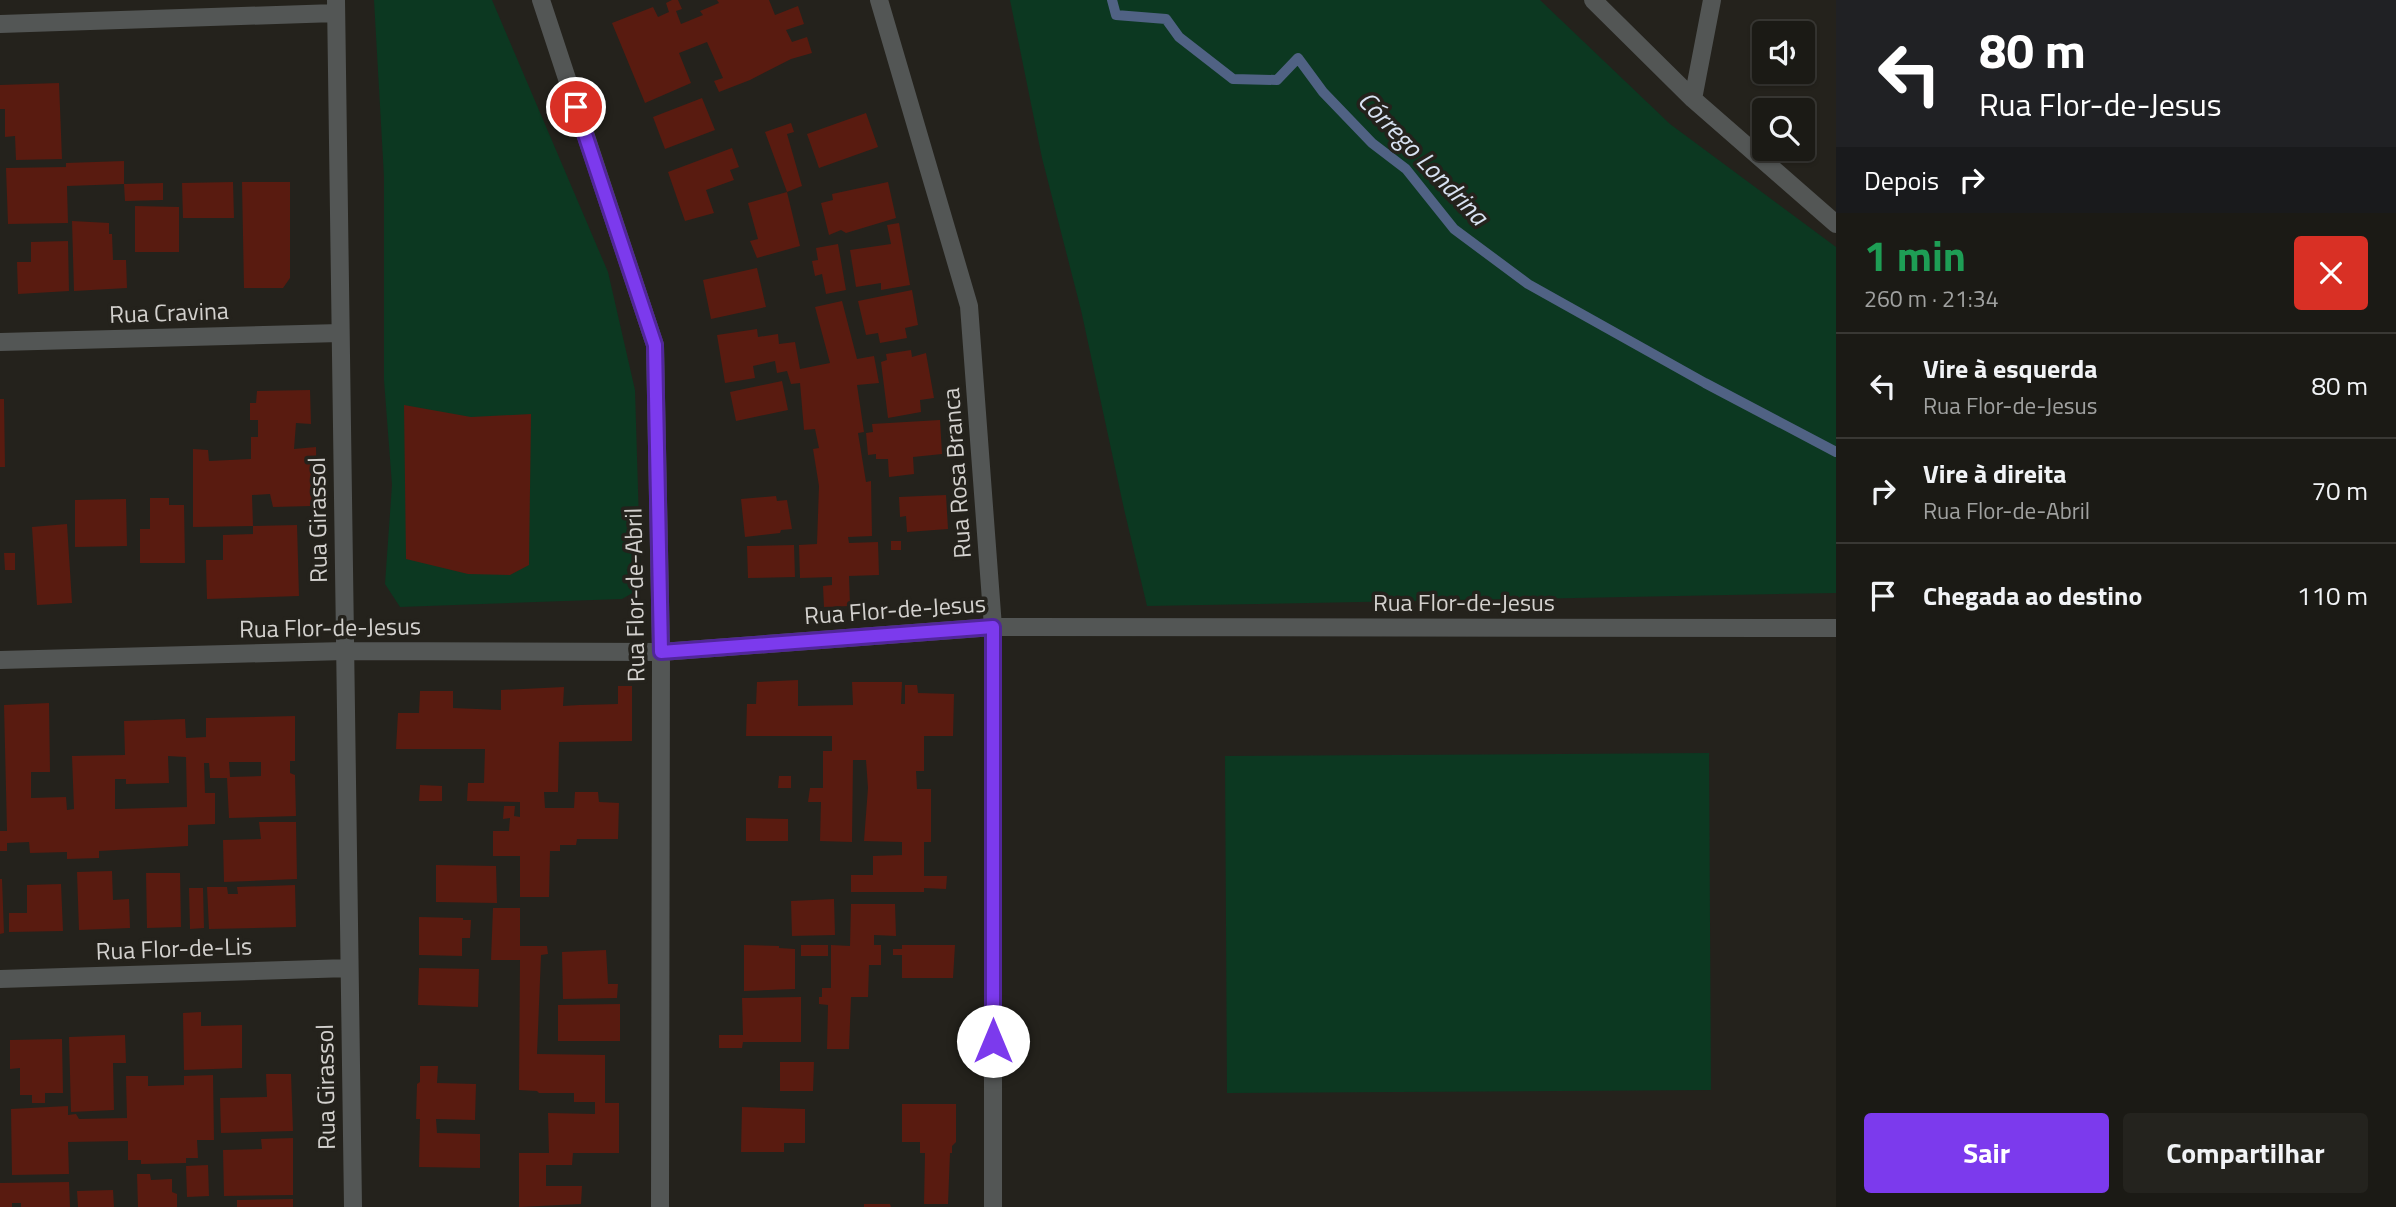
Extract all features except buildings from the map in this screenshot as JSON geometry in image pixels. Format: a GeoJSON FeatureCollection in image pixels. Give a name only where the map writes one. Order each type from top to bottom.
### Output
{"type":"FeatureCollection","features":[{"type":"Feature","properties":{"kind":"street","name":"Rua Flor-de-Abril"},"geometry":{"type":"LineString","coordinates":[[541,0],[655,345],[661,652],[660,1207]]}},
{"type":"Feature","properties":{"kind":"street","name":"Rua Rosa Branca"},"geometry":{"type":"LineString","coordinates":[[879,0],[969,306],[993,627],[993,1207]]}},
{"type":"Feature","properties":{"kind":"street"},"geometry":{"type":"LineString","coordinates":[[1593,0],[1693,99],[1836,224]]}},
{"type":"Feature","properties":{"kind":"street"},"geometry":{"type":"LineString","coordinates":[[1693,99],[1712,0]]}},
{"type":"Feature","properties":{"kind":"street"},"geometry":{"type":"LineString","coordinates":[[0,24],[335,7]]}},
{"type":"Feature","properties":{"kind":"street","name":"Rua Girassol"},"geometry":{"type":"LineString","coordinates":[[335,7],[352,1207]]}},
{"type":"Feature","properties":{"kind":"street","name":"Rua Cravina"},"geometry":{"type":"LineString","coordinates":[[0,342],[340,333]]}},
{"type":"Feature","properties":{"kind":"street","name":"Rua Flor-de-Jesus"},"geometry":{"type":"LineString","coordinates":[[0,660],[345,652],[661,652],[993,627],[1836,628]]}},
{"type":"Feature","properties":{"kind":"street","name":"Rua Flor-de-Lis"},"geometry":{"type":"LineString","coordinates":[[0,979],[349,968]]}},
{"type":"Feature","properties":{"kind":"green space"},"geometry":{"type":"Polygon","coordinates":[[[374,0],[492,0],[608,272],[635,390],[641,588],[622,599],[400,607],[385,584],[392,485],[384,380],[384,177],[374,0]]]}},
{"type":"Feature","properties":{"kind":"green space"},"geometry":{"type":"Polygon","coordinates":[[[1010,0],[1540,0],[1670,124],[1836,247],[1836,593],[1147,606],[1081,310],[1042,158],[1010,0]]]}},
{"type":"Feature","properties":{"kind":"green space"},"geometry":{"type":"Polygon","coordinates":[[[1709,753],[1711,1090],[1227,1093],[1225,756],[1709,753]]]}},
{"type":"Feature","properties":{"kind":"waterway","name":"Córrego Londrina"},"geometry":{"type":"LineString","coordinates":[[1112,0],[1116,15],[1166,19],[1179,37],[1233,79],[1277,80],[1298,58],[1323,92],[1372,143],[1406,169],[1454,229],[1528,284],[1705,383],[1836,452]]}},
{"type":"Feature","properties":{"kind":"route"},"geometry":{"type":"LineString","coordinates":[[576,107],[655,345],[661,652],[993,627],[993,1041]]}}]}
